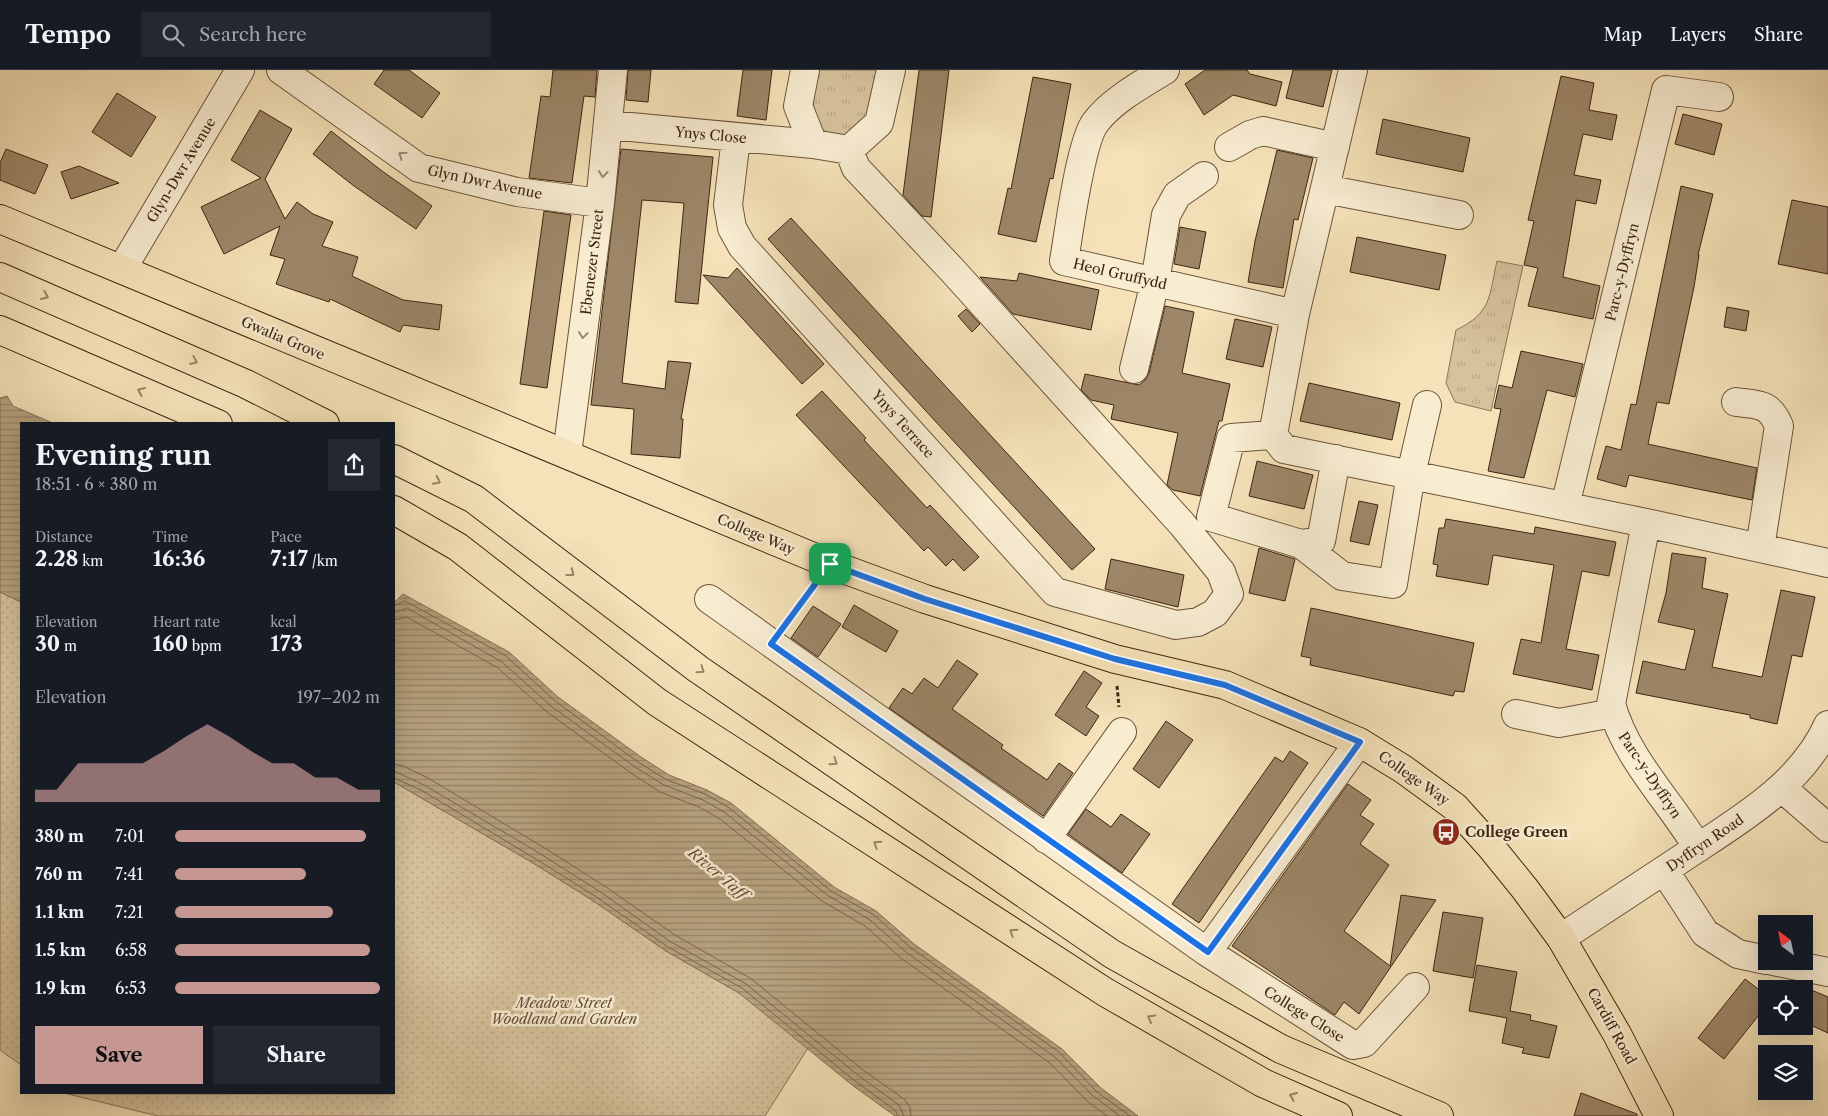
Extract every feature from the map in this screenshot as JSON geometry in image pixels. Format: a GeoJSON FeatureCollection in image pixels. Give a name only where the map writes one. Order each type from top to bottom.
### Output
{"type":"FeatureCollection","features":[{"type":"Feature","properties":{"kind":"main road","name":"Gwalia Grove"},"geometry":{"type":"LineString","coordinates":[[0,219],[567,454]]}},
{"type":"Feature","properties":{"kind":"main road"},"geometry":{"type":"LineString","coordinates":[[0,277],[246,384],[321,422]]}},
{"type":"Feature","properties":{"kind":"main road"},"geometry":{"type":"LineString","coordinates":[[0,330],[213,422]]}},
{"type":"Feature","properties":{"kind":"main road","name":"College Way"},"geometry":{"type":"LineString","coordinates":[[567,454],[830,564],[925,599],[1115,659],[1225,685],[1360,742],[1403,769],[1455,807],[1492,846],[1561,938]]}},
{"type":"Feature","properties":{"kind":"main road"},"geometry":{"type":"LineString","coordinates":[[395,460],[474,499],[698,669],[1112,954],[1281,1049],[1439,1116]]}},
{"type":"Feature","properties":{"kind":"main road"},"geometry":{"type":"LineString","coordinates":[[395,511],[458,547],[657,702],[1105,992],[1263,1083],[1338,1116]]}},
{"type":"Feature","properties":{"kind":"main road","name":"Cardiff Road"},"geometry":{"type":"LineString","coordinates":[[1561,938],[1617,1034],[1659,1116]]}},
{"type":"Feature","properties":{"kind":"street","name":"Glyn-Dwr Avenue"},"geometry":{"type":"LineString","coordinates":[[122,269],[240,70]]}},
{"type":"Feature","properties":{"kind":"street","name":"Glyn Dwr Avenue"},"geometry":{"type":"LineString","coordinates":[[281,70],[419,168],[517,192],[600,203]]}},
{"type":"Feature","properties":{"kind":"street","name":"Ebenezer Street"},"geometry":{"type":"LineString","coordinates":[[567,454],[600,203],[613,70]]}},
{"type":"Feature","properties":{"kind":"street"},"geometry":{"type":"LineString","coordinates":[[804,70],[798,106],[813,144]]}},
{"type":"Feature","properties":{"kind":"street"},"geometry":{"type":"LineString","coordinates":[[849,150],[878,123],[892,70]]}},
{"type":"Feature","properties":{"kind":"street"},"geometry":{"type":"LineString","coordinates":[[1272,435],[1295,314],[1353,70]]}},
{"type":"Feature","properties":{"kind":"street","name":"Heol Gruffydd"},"geometry":{"type":"LineString","coordinates":[[1154,73],[1094,124],[1086,144],[1064,261],[1295,314]]}},
{"type":"Feature","properties":{"kind":"street","name":"Parc-y-Dyffryn"},"geometry":{"type":"LineString","coordinates":[[1565,506],[1666,90],[1720,97]]}},
{"type":"Feature","properties":{"kind":"street","name":"Ynys Close"},"geometry":{"type":"LineString","coordinates":[[609,125],[813,144],[849,150]]}},
{"type":"Feature","properties":{"kind":"street"},"geometry":{"type":"LineString","coordinates":[[1229,147],[1250,135],[1263,132],[1335,147]]}},
{"type":"Feature","properties":{"kind":"street","name":"Ynys Terrace"},"geometry":{"type":"LineString","coordinates":[[736,138],[728,205],[732,228],[742,246],[1055,592],[1176,625],[1198,622],[1215,613],[1229,594],[1221,572],[1182,524],[953,271],[856,168],[849,150]]}},
{"type":"Feature","properties":{"kind":"street"},"geometry":{"type":"LineString","coordinates":[[1134,369],[1155,282],[1166,214],[1177,195],[1204,176]]}},
{"type":"Feature","properties":{"kind":"street"},"geometry":{"type":"LineString","coordinates":[[1325,189],[1459,215]]}},
{"type":"Feature","properties":{"kind":"street"},"geometry":{"type":"LineString","coordinates":[[1736,402],[1764,406],[1774,413],[1779,426],[1760,548]]}},
{"type":"Feature","properties":{"kind":"street"},"geometry":{"type":"LineString","coordinates":[[1272,435],[1231,438],[1210,517],[1301,544],[1342,576],[1393,584],[1411,474],[1427,405]]}},
{"type":"Feature","properties":{"kind":"street"},"geometry":{"type":"LineString","coordinates":[[1272,435],[1284,449],[1646,522],[1828,563]]}},
{"type":"Feature","properties":{"kind":"street"},"geometry":{"type":"LineString","coordinates":[[1301,544],[1320,541],[1336,459]]}},
{"type":"Feature","properties":{"kind":"street","name":"Parc-y-Dyffryn"},"geometry":{"type":"LineString","coordinates":[[1646,522],[1610,704],[1616,725],[1698,848]]}},
{"type":"Feature","properties":{"kind":"street"},"geometry":{"type":"LineString","coordinates":[[708,599],[1208,952],[1360,742]]}},
{"type":"Feature","properties":{"kind":"street"},"geometry":{"type":"LineString","coordinates":[[1516,714],[1559,723],[1613,713]]}},
{"type":"Feature","properties":{"kind":"street","name":"Dyffryn Road"},"geometry":{"type":"LineString","coordinates":[[1561,938],[1698,848],[1782,788],[1822,739],[1828,725]]}},
{"type":"Feature","properties":{"kind":"street"},"geometry":{"type":"LineString","coordinates":[[1046,839],[1122,732]]}},
{"type":"Feature","properties":{"kind":"street"},"geometry":{"type":"LineString","coordinates":[[1782,788],[1828,828]]}},
{"type":"Feature","properties":{"kind":"street"},"geometry":{"type":"LineString","coordinates":[[1664,870],[1705,933],[1738,954],[1758,958]]}},
{"type":"Feature","properties":{"kind":"street","name":"College Close"},"geometry":{"type":"LineString","coordinates":[[1208,952],[1357,1045],[1364,1043],[1415,987]]}},
{"type":"Feature","properties":{"kind":"street"},"geometry":{"type":"LineString","coordinates":[[1813,969],[1828,972]]}},
{"type":"Feature","properties":{"kind":"path"},"geometry":{"type":"LineString","coordinates":[[771,644],[830,564]]}},
{"type":"Feature","properties":{"kind":"path"},"geometry":{"type":"LineString","coordinates":[[1115,659],[1122,732]]}},
{"type":"Feature","properties":{"kind":"green space"},"geometry":{"type":"Polygon","coordinates":[[[817,70],[883,70],[878,105],[847,135],[831,136],[815,123],[813,107],[817,70]]]}},
{"type":"Feature","properties":{"kind":"green space"},"geometry":{"type":"Polygon","coordinates":[[[1497,261],[1523,266],[1491,411],[1455,402],[1446,383],[1456,330],[1468,324],[1483,310],[1490,294],[1497,261]]]}},
{"type":"Feature","properties":{"kind":"green space"},"geometry":{"type":"Polygon","coordinates":[[[0,592],[20,602],[20,1064],[0,1050],[0,592]]]}},
{"type":"Feature","properties":{"kind":"green space","name":"Meadow Street Woodland and Garden"},"geometry":{"type":"Polygon","coordinates":[[[395,783],[533,863],[592,900],[666,951],[739,993],[808,1048],[765,1116],[158,1116],[68,1094],[395,1094],[395,783]]]}},
{"type":"Feature","properties":{"kind":"water"},"geometry":{"type":"Polygon","coordinates":[[[7,396],[13,406],[50,422],[20,422],[20,602],[0,592],[0,398],[7,396]]]}},
{"type":"Feature","properties":{"kind":"water","name":"River Taff"},"geometry":{"type":"Polygon","coordinates":[[[403,594],[509,652],[558,697],[641,757],[669,775],[707,790],[731,803],[834,887],[876,911],[914,944],[1062,1049],[1101,1088],[1138,1116],[895,1116],[852,1085],[739,993],[666,951],[592,900],[533,863],[395,783],[395,602],[403,594]]]}},
{"type":"Feature","properties":{"kind":"building"},"geometry":{"type":"Polygon","coordinates":[[[384,70],[409,70],[440,93],[422,118],[374,84],[384,70]]]}},
{"type":"Feature","properties":{"kind":"building"},"geometry":{"type":"Polygon","coordinates":[[[553,70],[597,70],[595,97],[584,96],[572,183],[529,178],[541,96],[550,97],[553,70]]]}},
{"type":"Feature","properties":{"kind":"building"},"geometry":{"type":"Polygon","coordinates":[[[628,70],[651,70],[648,102],[626,100],[628,70]]]}},
{"type":"Feature","properties":{"kind":"building"},"geometry":{"type":"Polygon","coordinates":[[[743,70],[772,70],[766,120],[737,116],[743,70]]]}},
{"type":"Feature","properties":{"kind":"building"},"geometry":{"type":"Polygon","coordinates":[[[919,70],[949,70],[931,217],[922,216],[903,195],[919,70]]]}},
{"type":"Feature","properties":{"kind":"building"},"geometry":{"type":"Polygon","coordinates":[[[1205,70],[1247,70],[1250,74],[1282,82],[1276,106],[1233,95],[1204,115],[1185,84],[1205,70]]]}},
{"type":"Feature","properties":{"kind":"building"},"geometry":{"type":"Polygon","coordinates":[[[1293,70],[1332,70],[1323,107],[1286,98],[1293,70]]]}},
{"type":"Feature","properties":{"kind":"building"},"geometry":{"type":"Polygon","coordinates":[[[1561,76],[1594,83],[1589,110],[1617,115],[1612,140],[1583,134],[1574,175],[1601,180],[1596,204],[1576,200],[1563,277],[1600,286],[1593,319],[1528,306],[1538,268],[1524,265],[1534,221],[1528,220],[1561,76]]]}},
{"type":"Feature","properties":{"kind":"building"},"geometry":{"type":"Polygon","coordinates":[[[1033,77],[1071,84],[1053,179],[1050,178],[1036,242],[998,234],[1008,188],[1011,189],[1033,77]]]}},
{"type":"Feature","properties":{"kind":"building"},"geometry":{"type":"Polygon","coordinates":[[[117,93],[156,117],[131,157],[92,132],[117,93]]]}},
{"type":"Feature","properties":{"kind":"building"},"geometry":{"type":"Polygon","coordinates":[[[260,110],[292,129],[265,179],[285,219],[297,202],[313,214],[333,222],[322,246],[358,257],[352,276],[403,300],[442,305],[439,330],[403,325],[400,332],[330,299],[329,302],[276,284],[285,259],[270,255],[280,226],[224,254],[201,207],[261,178],[231,160],[260,110]]]}},
{"type":"Feature","properties":{"kind":"building"},"geometry":{"type":"Polygon","coordinates":[[[1683,114],[1722,124],[1714,155],[1675,144],[1683,114]]]}},
{"type":"Feature","properties":{"kind":"building"},"geometry":{"type":"Polygon","coordinates":[[[1383,119],[1470,138],[1463,172],[1376,154],[1383,119]]]}},
{"type":"Feature","properties":{"kind":"building"},"geometry":{"type":"Polygon","coordinates":[[[331,131],[382,171],[432,206],[416,229],[354,186],[313,154],[331,131]]]}},
{"type":"Feature","properties":{"kind":"building"},"geometry":{"type":"Polygon","coordinates":[[[6,149],[48,165],[35,194],[0,180],[0,163],[6,149]]]}},
{"type":"Feature","properties":{"kind":"building"},"geometry":{"type":"Polygon","coordinates":[[[621,149],[713,157],[698,304],[675,302],[684,203],[642,200],[622,383],[665,389],[668,361],[691,363],[681,419],[683,419],[680,458],[631,454],[634,409],[591,405],[621,149]]]}},
{"type":"Feature","properties":{"kind":"building"},"geometry":{"type":"Polygon","coordinates":[[[1277,150],[1313,158],[1298,220],[1294,219],[1283,288],[1248,282],[1255,241],[1277,150]]]}},
{"type":"Feature","properties":{"kind":"building"},"geometry":{"type":"Polygon","coordinates":[[[79,166],[119,183],[71,199],[61,172],[79,166]]]}},
{"type":"Feature","properties":{"kind":"building"},"geometry":{"type":"Polygon","coordinates":[[[1681,186],[1713,194],[1698,255],[1694,287],[1669,404],[1657,402],[1648,444],[1757,468],[1752,500],[1629,475],[1626,487],[1597,479],[1606,446],[1621,450],[1631,404],[1636,405],[1681,186]]]}},
{"type":"Feature","properties":{"kind":"building"},"geometry":{"type":"Polygon","coordinates":[[[1792,200],[1828,207],[1828,274],[1778,264],[1792,200]]]}},
{"type":"Feature","properties":{"kind":"building"},"geometry":{"type":"Polygon","coordinates":[[[544,211],[571,215],[547,388],[520,384],[544,211]]]}},
{"type":"Feature","properties":{"kind":"building"},"geometry":{"type":"Polygon","coordinates":[[[791,218],[1095,549],[1072,570],[768,239],[791,218]]]}},
{"type":"Feature","properties":{"kind":"building"},"geometry":{"type":"Polygon","coordinates":[[[1180,227],[1206,232],[1199,269],[1174,264],[1180,227]]]}},
{"type":"Feature","properties":{"kind":"building"},"geometry":{"type":"Polygon","coordinates":[[[1357,237],[1446,255],[1439,290],[1350,272],[1357,237]]]}},
{"type":"Feature","properties":{"kind":"building"},"geometry":{"type":"Polygon","coordinates":[[[737,268],[824,364],[802,384],[703,275],[728,278],[737,268]]]}},
{"type":"Feature","properties":{"kind":"building"},"geometry":{"type":"Polygon","coordinates":[[[1019,273],[1099,290],[1091,330],[1013,314],[980,277],[1017,281],[1019,273]]]}},
{"type":"Feature","properties":{"kind":"building"},"geometry":{"type":"Polygon","coordinates":[[[1165,306],[1194,312],[1182,373],[1230,384],[1222,421],[1219,421],[1200,496],[1173,490],[1167,485],[1178,433],[1111,419],[1114,405],[1091,400],[1081,390],[1085,374],[1139,385],[1145,380],[1149,373],[1165,306]]]}},
{"type":"Feature","properties":{"kind":"building"},"geometry":{"type":"Polygon","coordinates":[[[1727,307],[1749,311],[1746,331],[1724,327],[1727,307]]]}},
{"type":"Feature","properties":{"kind":"building"},"geometry":{"type":"Polygon","coordinates":[[[966,309],[980,324],[972,332],[958,316],[966,309]]]}},
{"type":"Feature","properties":{"kind":"building"},"geometry":{"type":"Polygon","coordinates":[[[1235,319],[1272,327],[1263,367],[1226,359],[1235,319]]]}},
{"type":"Feature","properties":{"kind":"building"},"geometry":{"type":"Polygon","coordinates":[[[1521,351],[1583,364],[1575,397],[1547,390],[1524,478],[1488,471],[1501,409],[1494,408],[1499,385],[1512,388],[1521,351]]]}},
{"type":"Feature","properties":{"kind":"building"},"geometry":{"type":"Polygon","coordinates":[[[1309,383],[1400,403],[1392,440],[1300,421],[1309,383]]]}},
{"type":"Feature","properties":{"kind":"building"},"geometry":{"type":"Polygon","coordinates":[[[822,391],[927,508],[930,505],[979,557],[964,571],[953,559],[946,566],[928,547],[924,551],[796,415],[822,391]]]}},
{"type":"Feature","properties":{"kind":"building"},"geometry":{"type":"Polygon","coordinates":[[[1257,461],[1313,475],[1304,509],[1249,496],[1257,461]]]}},
{"type":"Feature","properties":{"kind":"building"},"geometry":{"type":"Polygon","coordinates":[[[1359,501],[1378,505],[1369,545],[1350,541],[1359,501]]]}},
{"type":"Feature","properties":{"kind":"building"},"geometry":{"type":"Polygon","coordinates":[[[1446,519],[1534,534],[1535,527],[1616,542],[1609,576],[1582,571],[1566,649],[1599,655],[1592,690],[1513,674],[1521,639],[1541,643],[1554,565],[1493,555],[1488,585],[1436,576],[1438,565],[1433,564],[1439,528],[1444,528],[1446,519]]]}},
{"type":"Feature","properties":{"kind":"building"},"geometry":{"type":"Polygon","coordinates":[[[1259,548],[1295,559],[1285,601],[1249,593],[1259,548]]]}},
{"type":"Feature","properties":{"kind":"building"},"geometry":{"type":"Polygon","coordinates":[[[1672,553],[1706,558],[1702,588],[1728,594],[1712,667],[1762,677],[1781,590],[1815,597],[1802,657],[1792,655],[1777,724],[1750,718],[1750,715],[1636,693],[1643,661],[1685,670],[1695,630],[1658,622],[1666,593],[1672,553]]]}},
{"type":"Feature","properties":{"kind":"building"},"geometry":{"type":"Polygon","coordinates":[[[1111,559],[1184,575],[1178,607],[1105,589],[1111,559]]]}},
{"type":"Feature","properties":{"kind":"building"},"geometry":{"type":"Polygon","coordinates":[[[854,605],[898,631],[886,652],[842,627],[854,605]]]}},
{"type":"Feature","properties":{"kind":"building"},"geometry":{"type":"Polygon","coordinates":[[[813,606],[841,624],[818,657],[791,638],[813,606]]]}},
{"type":"Feature","properties":{"kind":"building"},"geometry":{"type":"Polygon","coordinates":[[[1311,608],[1474,643],[1464,692],[1455,691],[1453,696],[1310,665],[1311,658],[1301,656],[1311,608]]]}},
{"type":"Feature","properties":{"kind":"building"},"geometry":{"type":"Polygon","coordinates":[[[957,660],[978,674],[952,709],[1003,745],[1001,748],[1047,780],[1059,763],[1073,773],[1043,816],[889,708],[903,688],[912,694],[924,678],[938,688],[957,660]]]}},
{"type":"Feature","properties":{"kind":"building"},"geometry":{"type":"Polygon","coordinates":[[[1084,671],[1102,683],[1086,707],[1099,716],[1086,736],[1055,715],[1084,671]]]}},
{"type":"Feature","properties":{"kind":"building"},"geometry":{"type":"Polygon","coordinates":[[[1166,721],[1193,740],[1159,788],[1133,769],[1166,721]]]}},
{"type":"Feature","properties":{"kind":"building"},"geometry":{"type":"Polygon","coordinates":[[[1290,751],[1308,763],[1199,923],[1172,904],[1275,757],[1283,762],[1290,751]]]}},
{"type":"Feature","properties":{"kind":"building"},"geometry":{"type":"Polygon","coordinates":[[[1348,784],[1371,800],[1360,815],[1374,824],[1360,844],[1389,865],[1344,931],[1390,966],[1401,895],[1436,900],[1359,1014],[1344,1002],[1335,1015],[1232,946],[1348,784]]]}},
{"type":"Feature","properties":{"kind":"building"},"geometry":{"type":"Polygon","coordinates":[[[1086,809],[1111,827],[1121,814],[1150,834],[1122,873],[1068,834],[1086,809]]]}},
{"type":"Feature","properties":{"kind":"building"},"geometry":{"type":"Polygon","coordinates":[[[1443,912],[1483,918],[1473,978],[1433,971],[1443,912]]]}},
{"type":"Feature","properties":{"kind":"building"},"geometry":{"type":"Polygon","coordinates":[[[1477,965],[1517,972],[1510,1011],[1531,1015],[1530,1020],[1557,1026],[1549,1058],[1522,1053],[1524,1048],[1502,1043],[1507,1018],[1469,1011],[1477,965]]]}},
{"type":"Feature","properties":{"kind":"building"},"geometry":{"type":"Polygon","coordinates":[[[1745,979],[1758,989],[1758,1016],[1724,1059],[1698,1038],[1745,979]]]}},
{"type":"Feature","properties":{"kind":"building"},"geometry":{"type":"Polygon","coordinates":[[[1813,991],[1828,997],[1828,1033],[1813,1026],[1813,991]]]}},
{"type":"Feature","properties":{"kind":"building"},"geometry":{"type":"Polygon","coordinates":[[[1581,1093],[1637,1114],[1637,1116],[1574,1116],[1581,1093]]]}},
{"type":"Feature","properties":{"kind":"place","name":"College Green"},"geometry":{"type":"Point","coordinates":[1446,832]}},
{"type":"Feature","properties":{"kind":"route"},"geometry":{"type":"LineString","coordinates":[[830,564],[925,599],[1115,659],[1225,685],[1360,742],[1208,952],[771,644],[830,564]]}}]}
